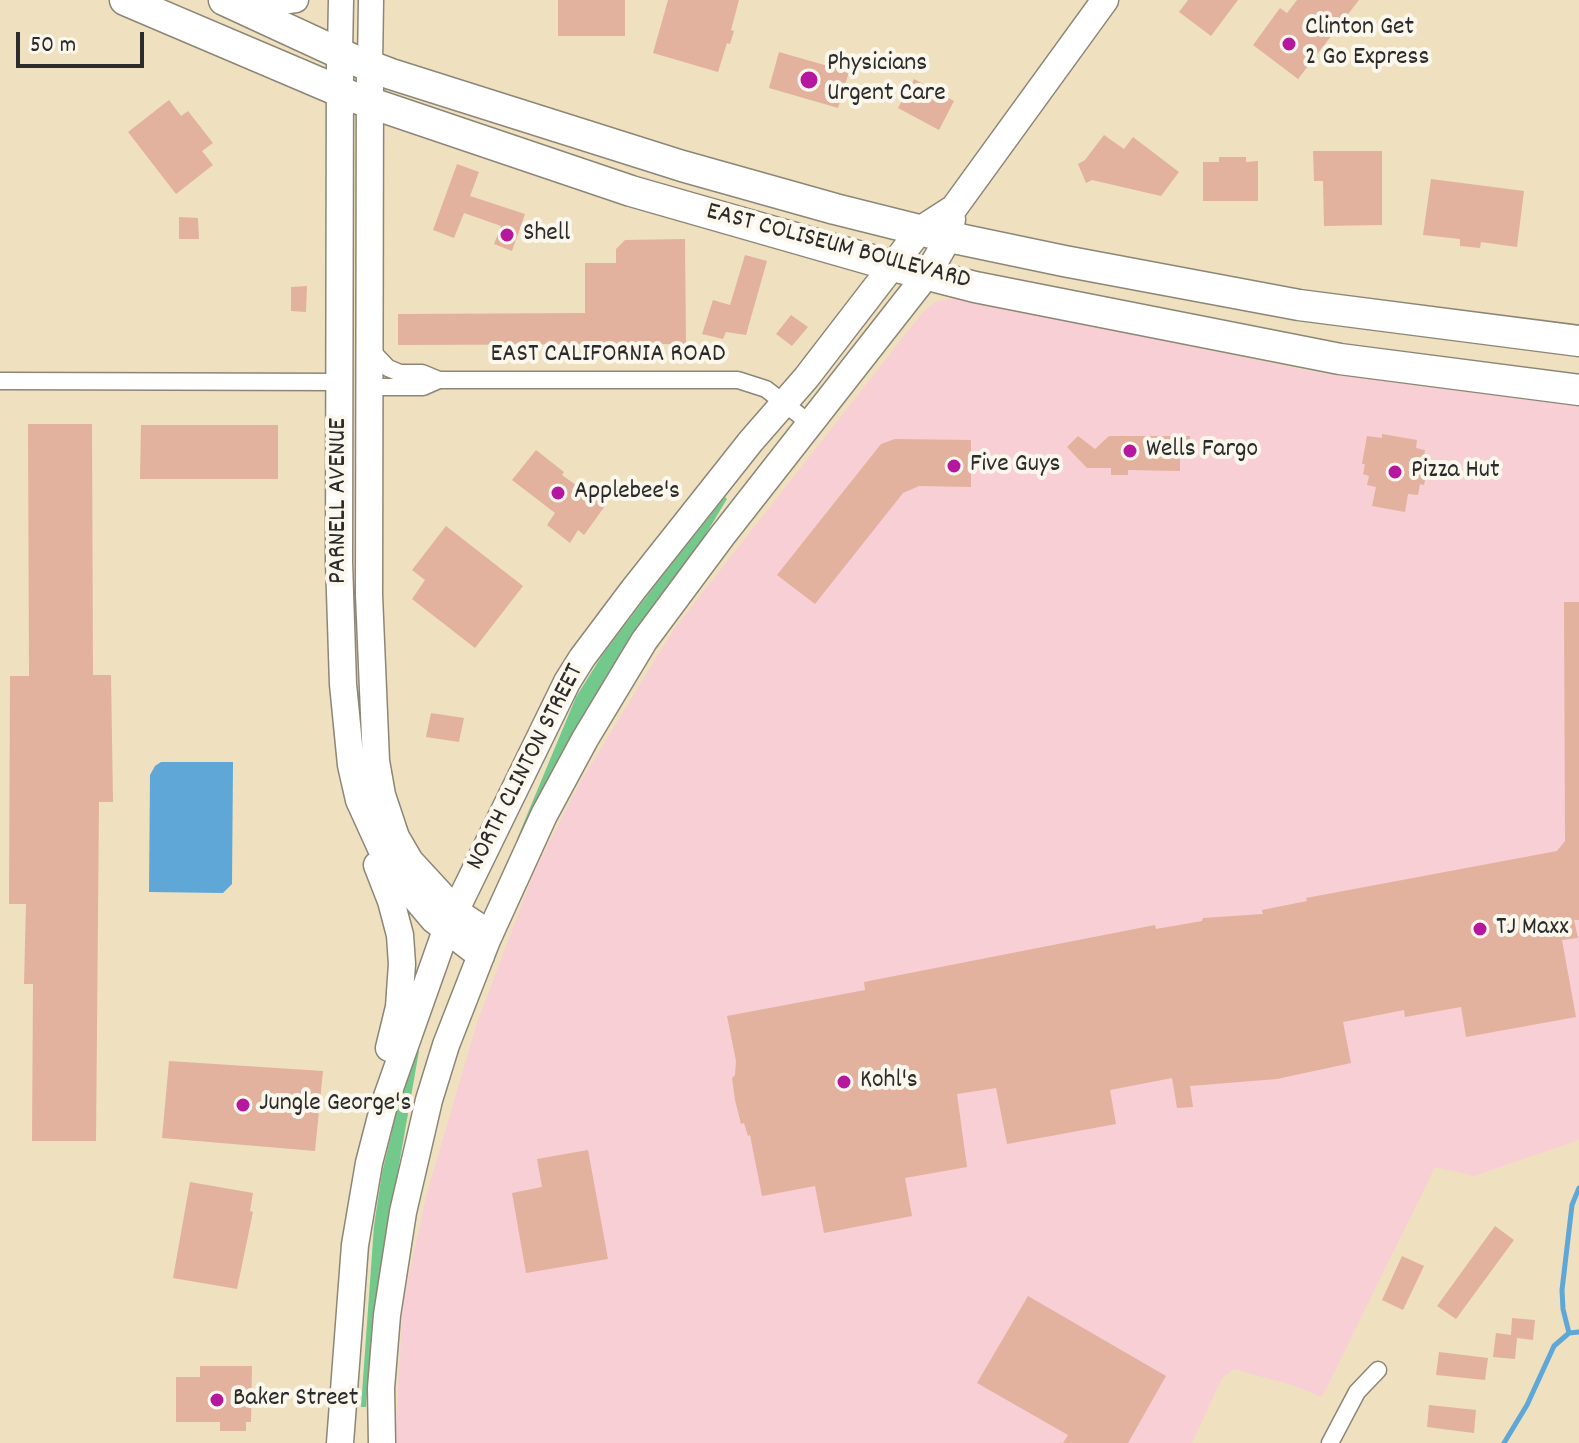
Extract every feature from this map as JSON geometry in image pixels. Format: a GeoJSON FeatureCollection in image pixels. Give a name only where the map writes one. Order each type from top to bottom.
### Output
{"type":"FeatureCollection","features":[{"type":"Feature","properties":{"kind":"highway","name":"EAST COLISEUM BOULEVARD"},"geometry":{"type":"LineString","coordinates":[[125,0],[371,103],[631,191],[893,266],[975,287],[1340,359],[1579,390]]}},
{"type":"Feature","properties":{"kind":"highway","name":"EAST COLISEUM BOULEVARD"},"geometry":{"type":"LineString","coordinates":[[224,0],[370,66],[706,173],[920,230],[952,222],[1299,305],[1579,341]]}},
{"type":"Feature","properties":{"kind":"main road"},"geometry":{"type":"LineString","coordinates":[[224,0],[273,3],[296,0]]}},
{"type":"Feature","properties":{"kind":"main road","name":"PARNELL AVENUE"},"geometry":{"type":"LineString","coordinates":[[341,0],[339,562],[343,684],[351,765],[359,800],[384,855],[399,879],[418,902],[485,945]]}},
{"type":"Feature","properties":{"kind":"main road","name":"PARNELL AVENUE"},"geometry":{"type":"LineString","coordinates":[[371,0],[369,595],[376,761],[382,795],[396,837],[452,921]]}},
{"type":"Feature","properties":{"kind":"main road","name":"NORTH CLINTON STREET"},"geometry":{"type":"LineString","coordinates":[[382,1443],[383,1355],[403,1212],[434,1086],[446,1045],[485,945],[544,815],[644,641],[928,273],[952,222],[1105,0]]}},
{"type":"Feature","properties":{"kind":"main road","name":"NORTH CLINTON STREET"},"geometry":{"type":"LineString","coordinates":[[340,1443],[355,1245],[369,1163],[384,1105],[452,921],[556,705],[582,658],[920,230]]}},
{"type":"Feature","properties":{"kind":"main road"},"geometry":{"type":"LineString","coordinates":[[359,800],[366,835],[391,901],[400,935],[402,964],[399,1007],[389,1051],[384,1105]]}},
{"type":"Feature","properties":{"kind":"street","name":"EAST CALIFORNIA ROAD"},"geometry":{"type":"LineString","coordinates":[[370,349],[388,368],[400,373],[422,373],[439,380],[738,380],[766,389],[812,425]]}},
{"type":"Feature","properties":{"kind":"street","name":"EAST CALIFORNIA ROAD"},"geometry":{"type":"LineString","coordinates":[[370,387],[423,387],[439,380]]}},
{"type":"Feature","properties":{"kind":"street"},"geometry":{"type":"LineString","coordinates":[[0,381],[340,382]]}},
{"type":"Feature","properties":{"kind":"street"},"geometry":{"type":"LineString","coordinates":[[1330,1443],[1357,1392],[1378,1370]]}},
{"type":"Feature","properties":{"kind":"shaded area"},"geometry":{"type":"Polygon","coordinates":[[[962,299],[1315,372],[1579,406],[1579,1140],[1474,1176],[1435,1167],[1322,1397],[1234,1369],[1222,1378],[1192,1443],[395,1443],[403,1301],[427,1193],[477,1023],[534,872],[578,786],[674,629],[923,312],[935,302],[962,299]]]}},
{"type":"Feature","properties":{"kind":"green space"},"geometry":{"type":"Polygon","coordinates":[[[725,497],[727,499],[521,840],[517,839],[576,697],[603,654],[725,497]]]}},
{"type":"Feature","properties":{"kind":"green space"},"geometry":{"type":"Polygon","coordinates":[[[415,1050],[419,1051],[373,1313],[366,1407],[361,1407],[374,1226],[382,1173],[407,1068],[415,1050]]]}},
{"type":"Feature","properties":{"kind":"water"},"geometry":{"type":"Polygon","coordinates":[[[161,762],[233,762],[232,884],[223,893],[149,892],[150,775],[161,762]]]}},
{"type":"Feature","properties":{"kind":"building"},"geometry":{"type":"Polygon","coordinates":[[[558,0],[625,0],[625,36],[558,36],[558,0]]]}},
{"type":"Feature","properties":{"kind":"building"},"geometry":{"type":"Polygon","coordinates":[[[668,0],[739,0],[731,30],[734,31],[718,72],[653,53],[668,0]]]}},
{"type":"Feature","properties":{"kind":"building"},"geometry":{"type":"Polygon","coordinates":[[[1188,0],[1238,0],[1211,36],[1179,12],[1188,0]]]}},
{"type":"Feature","properties":{"kind":"building","name":"Clinton Get 2 Go Express"},"geometry":{"type":"Polygon","coordinates":[[[1297,0],[1359,0],[1298,79],[1253,45],[1280,8],[1287,13],[1297,0]]]}},
{"type":"Feature","properties":{"kind":"building","name":"Physicians Urgent Care"},"geometry":{"type":"Polygon","coordinates":[[[779,52],[849,72],[838,108],[769,88],[779,52]]]}},
{"type":"Feature","properties":{"kind":"building"},"geometry":{"type":"Polygon","coordinates":[[[914,79],[954,101],[939,130],[898,108],[914,79]]]}},
{"type":"Feature","properties":{"kind":"building"},"geometry":{"type":"Polygon","coordinates":[[[169,100],[181,116],[188,111],[213,143],[202,151],[213,165],[176,194],[128,132],[169,100]]]}},
{"type":"Feature","properties":{"kind":"building"},"geometry":{"type":"Polygon","coordinates":[[[1104,135],[1124,149],[1133,137],[1179,172],[1161,196],[1092,180],[1086,183],[1078,164],[1085,160],[1104,135]]]}},
{"type":"Feature","properties":{"kind":"building"},"geometry":{"type":"Polygon","coordinates":[[[1313,151],[1382,151],[1382,225],[1324,226],[1323,181],[1314,181],[1313,151]]]}},
{"type":"Feature","properties":{"kind":"building"},"geometry":{"type":"Polygon","coordinates":[[[1219,157],[1246,157],[1246,162],[1258,161],[1258,201],[1203,201],[1203,162],[1219,162],[1219,157]]]}},
{"type":"Feature","properties":{"kind":"building","name":"Shell"},"geometry":{"type":"Polygon","coordinates":[[[457,164],[479,172],[470,196],[525,214],[512,251],[494,244],[501,226],[464,213],[454,238],[433,230],[457,164]]]}},
{"type":"Feature","properties":{"kind":"building"},"geometry":{"type":"Polygon","coordinates":[[[1431,179],[1524,191],[1517,247],[1481,242],[1480,248],[1460,246],[1460,239],[1423,235],[1431,179]]]}},
{"type":"Feature","properties":{"kind":"building"},"geometry":{"type":"Polygon","coordinates":[[[179,217],[198,218],[199,239],[179,239],[179,217]]]}},
{"type":"Feature","properties":{"kind":"building"},"geometry":{"type":"Polygon","coordinates":[[[685,239],[686,344],[398,345],[398,314],[585,313],[585,263],[616,263],[616,249],[625,240],[685,239]]]}},
{"type":"Feature","properties":{"kind":"building"},"geometry":{"type":"Polygon","coordinates":[[[745,255],[767,261],[746,335],[726,332],[723,339],[702,334],[713,300],[730,305],[745,255]]]}},
{"type":"Feature","properties":{"kind":"building"},"geometry":{"type":"Polygon","coordinates":[[[307,286],[306,312],[291,311],[291,287],[307,286]]]}},
{"type":"Feature","properties":{"kind":"building"},"geometry":{"type":"Polygon","coordinates":[[[791,315],[808,327],[792,346],[776,334],[791,315]]]}},
{"type":"Feature","properties":{"kind":"building"},"geometry":{"type":"Polygon","coordinates":[[[28,424],[92,424],[93,675],[111,675],[113,802],[99,802],[96,1141],[32,1141],[33,984],[24,984],[26,904],[9,904],[10,676],[29,676],[28,424]]]}},
{"type":"Feature","properties":{"kind":"building"},"geometry":{"type":"Polygon","coordinates":[[[141,425],[278,425],[278,479],[140,479],[141,425]]]}},
{"type":"Feature","properties":{"kind":"building","name":"Pizza Hut"},"geometry":{"type":"Polygon","coordinates":[[[1382,434],[1417,440],[1416,448],[1425,450],[1422,469],[1427,470],[1424,485],[1420,484],[1418,495],[1408,494],[1405,512],[1372,506],[1376,487],[1367,485],[1369,476],[1363,474],[1365,464],[1362,464],[1367,436],[1382,438],[1382,434]]]}},
{"type":"Feature","properties":{"kind":"building","name":"Wells Fargo"},"geometry":{"type":"Polygon","coordinates":[[[1078,436],[1095,449],[1109,436],[1190,436],[1190,458],[1180,458],[1180,471],[1128,470],[1128,475],[1111,475],[1111,468],[1087,468],[1067,447],[1078,436]]]}},
{"type":"Feature","properties":{"kind":"building"},"geometry":{"type":"Polygon","coordinates":[[[895,439],[971,440],[971,487],[919,486],[903,493],[815,604],[777,575],[881,444],[895,439]]]}},
{"type":"Feature","properties":{"kind":"building","name":"Applebee's"},"geometry":{"type":"Polygon","coordinates":[[[536,450],[564,472],[562,475],[605,506],[584,535],[578,530],[570,543],[547,525],[555,513],[512,480],[536,450]]]}},
{"type":"Feature","properties":{"kind":"building"},"geometry":{"type":"Polygon","coordinates":[[[446,526],[523,586],[475,648],[412,599],[425,580],[412,570],[446,526]]]}},
{"type":"Feature","properties":{"kind":"building"},"geometry":{"type":"Polygon","coordinates":[[[1564,602],[1579,602],[1579,920],[1574,920],[1578,938],[1562,940],[1576,1017],[1466,1037],[1461,1007],[1405,1017],[1404,1010],[1343,1022],[1351,1063],[1277,1079],[1190,1086],[1193,1107],[1177,1108],[1172,1078],[1110,1090],[1116,1124],[1007,1144],[996,1088],[957,1094],[967,1167],[905,1178],[912,1216],[824,1233],[815,1186],[762,1196],[750,1135],[744,1123],[741,1124],[735,1100],[732,1078],[736,1061],[727,1016],[865,990],[864,982],[1155,925],[1156,929],[1202,921],[1203,918],[1263,914],[1262,910],[1307,901],[1306,898],[1557,851],[1565,841],[1564,602]]]}},
{"type":"Feature","properties":{"kind":"building"},"geometry":{"type":"Polygon","coordinates":[[[431,713],[464,718],[459,742],[426,737],[431,713]]]}},
{"type":"Feature","properties":{"kind":"building","name":"Jungle George's"},"geometry":{"type":"Polygon","coordinates":[[[169,1061],[323,1071],[315,1151],[162,1138],[169,1061]]]}},
{"type":"Feature","properties":{"kind":"building"},"geometry":{"type":"Polygon","coordinates":[[[588,1150],[608,1259],[526,1273],[512,1193],[542,1187],[537,1159],[588,1150]]]}},
{"type":"Feature","properties":{"kind":"building"},"geometry":{"type":"Polygon","coordinates":[[[190,1182],[253,1193],[250,1211],[253,1212],[237,1289],[173,1278],[190,1182]]]}},
{"type":"Feature","properties":{"kind":"building"},"geometry":{"type":"Polygon","coordinates":[[[1495,1226],[1514,1240],[1456,1319],[1437,1306],[1495,1226]]]}},
{"type":"Feature","properties":{"kind":"building"},"geometry":{"type":"Polygon","coordinates":[[[1402,1256],[1424,1266],[1403,1310],[1382,1300],[1402,1256]]]}},
{"type":"Feature","properties":{"kind":"building"},"geometry":{"type":"Polygon","coordinates":[[[1028,1296],[1166,1376],[1128,1443],[1063,1443],[1068,1435],[977,1383],[1028,1296]]]}},
{"type":"Feature","properties":{"kind":"building"},"geometry":{"type":"Polygon","coordinates":[[[1512,1318],[1535,1320],[1533,1340],[1517,1338],[1515,1359],[1493,1357],[1496,1333],[1511,1335],[1512,1318]]]}},
{"type":"Feature","properties":{"kind":"building"},"geometry":{"type":"Polygon","coordinates":[[[1439,1352],[1488,1358],[1485,1380],[1436,1375],[1439,1352]]]}},
{"type":"Feature","properties":{"kind":"building","name":"Baker Street"},"geometry":{"type":"Polygon","coordinates":[[[200,1366],[252,1366],[251,1422],[246,1422],[246,1431],[220,1431],[220,1422],[176,1422],[176,1377],[200,1377],[200,1366]]]}},
{"type":"Feature","properties":{"kind":"building"},"geometry":{"type":"Polygon","coordinates":[[[1429,1405],[1476,1410],[1474,1433],[1427,1427],[1429,1405]]]}},
{"type":"Feature","properties":{"kind":"waterway"},"geometry":{"type":"LineString","coordinates":[[1569,1333],[1562,1290],[1572,1205],[1579,1188]]}},
{"type":"Feature","properties":{"kind":"waterway"},"geometry":{"type":"LineString","coordinates":[[1504,1443],[1527,1405],[1554,1346],[1569,1333],[1579,1332]]}},
{"type":"Feature","properties":{"kind":"place","name":"Clinton Get 2 Go Express"},"geometry":{"type":"Point","coordinates":[1289,44]}},
{"type":"Feature","properties":{"kind":"place","name":"Physicians Urgent Care"},"geometry":{"type":"Point","coordinates":[809,80]}},
{"type":"Feature","properties":{"kind":"place","name":"Shell"},"geometry":{"type":"Point","coordinates":[507,235]}},
{"type":"Feature","properties":{"kind":"place","name":"Wells Fargo"},"geometry":{"type":"Point","coordinates":[1130,451]}},
{"type":"Feature","properties":{"kind":"place","name":"Five Guys"},"geometry":{"type":"Point","coordinates":[954,466]}},
{"type":"Feature","properties":{"kind":"place","name":"Pizza Hut"},"geometry":{"type":"Point","coordinates":[1395,472]}},
{"type":"Feature","properties":{"kind":"place","name":"Applebee's"},"geometry":{"type":"Point","coordinates":[558,493]}},
{"type":"Feature","properties":{"kind":"place","name":"TJ Maxx"},"geometry":{"type":"Point","coordinates":[1480,929]}},
{"type":"Feature","properties":{"kind":"place","name":"Kohl's"},"geometry":{"type":"Point","coordinates":[844,1082]}},
{"type":"Feature","properties":{"kind":"place","name":"Jungle George's"},"geometry":{"type":"Point","coordinates":[243,1105]}},
{"type":"Feature","properties":{"kind":"place","name":"Baker Street"},"geometry":{"type":"Point","coordinates":[217,1400]}}]}
